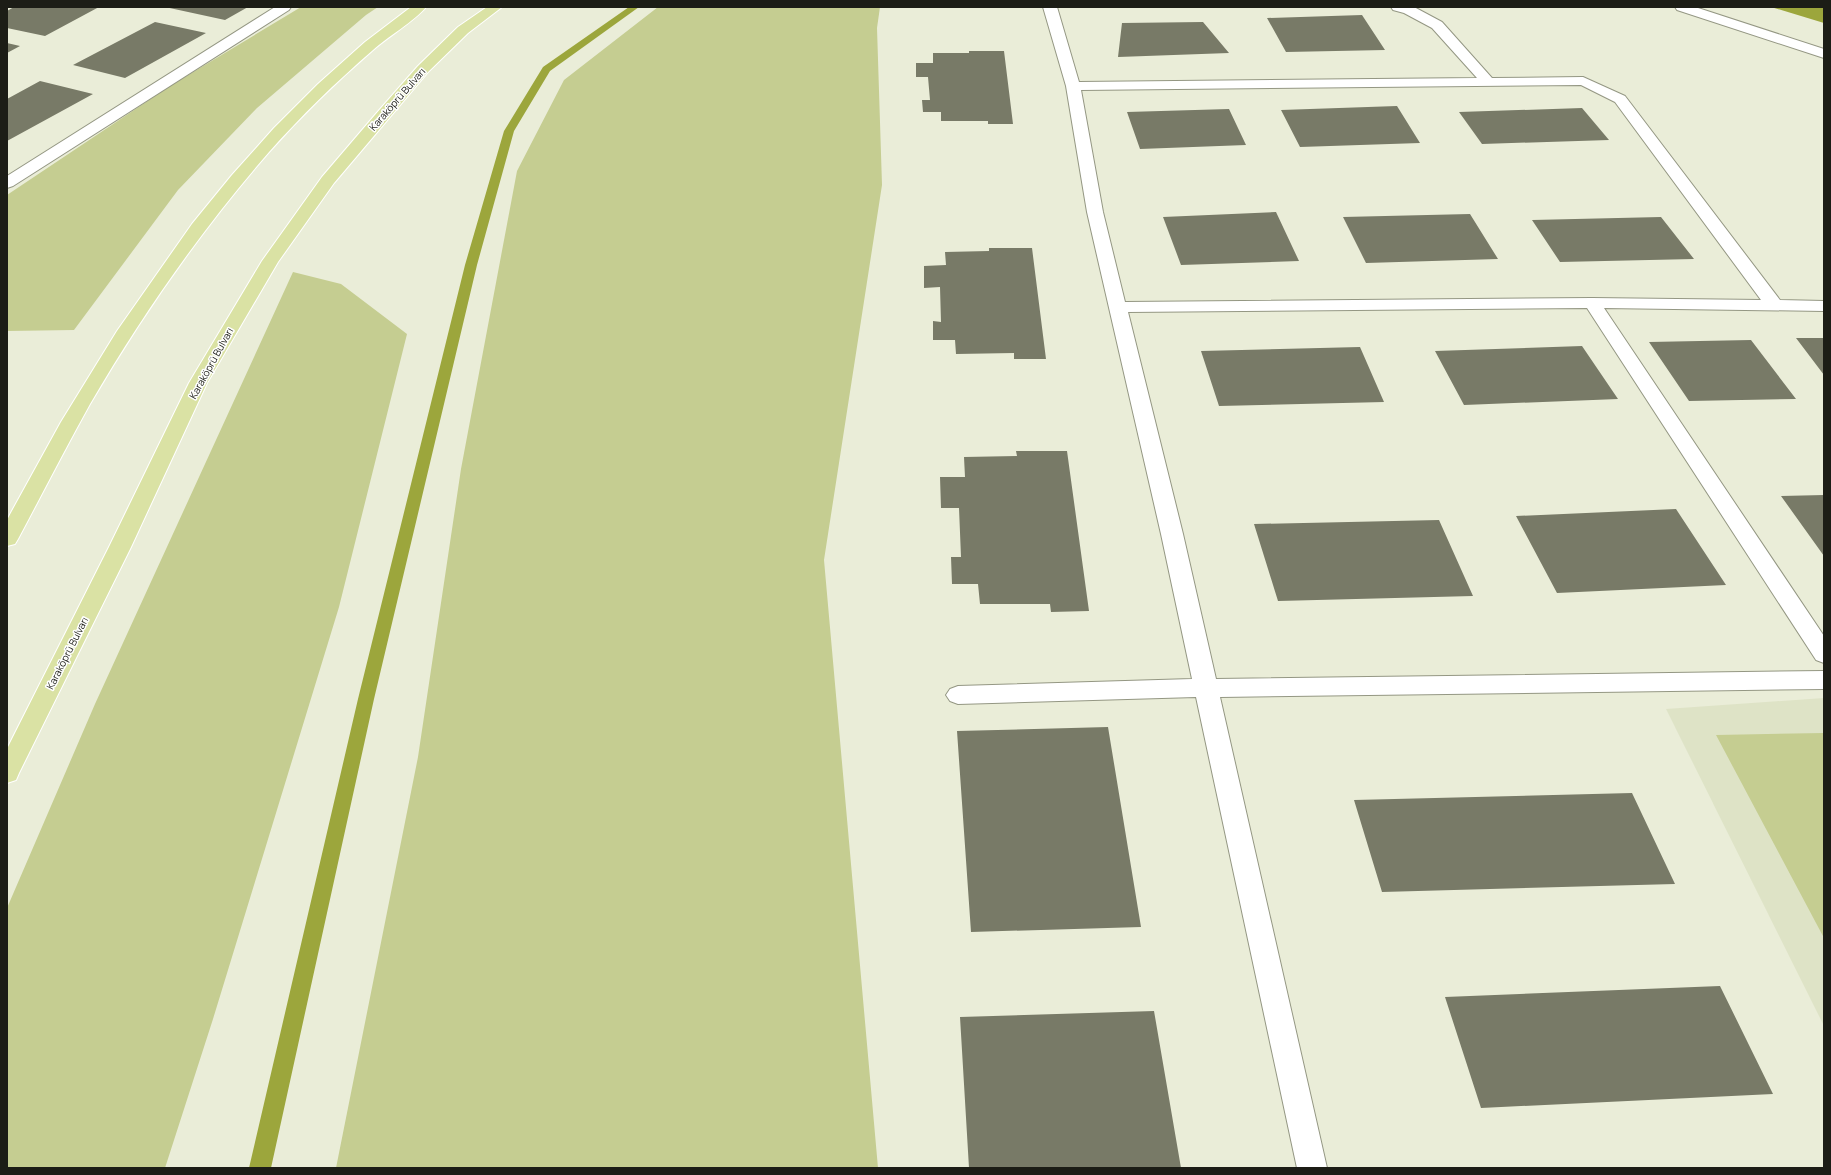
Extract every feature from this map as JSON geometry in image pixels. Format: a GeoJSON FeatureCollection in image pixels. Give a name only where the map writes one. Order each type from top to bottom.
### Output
{"type":"FeatureCollection","features":[{"type":"Feature","properties":{"kind":"highway"},"geometry":{"type":"LineString","coordinates":[[7,539],[93,384],[173,260],[243,172],[304,105],[351,60],[419,7]]}},
{"type":"Feature","properties":{"kind":"highway","name":"Karaköprü Bulvarı"},"geometry":{"type":"LineString","coordinates":[[7,773],[120,547],[198,382],[270,261],[328,180],[423,69],[463,30],[495,7]]}},
{"type":"Feature","properties":{"kind":"street"},"geometry":{"type":"LineString","coordinates":[[7,183],[284,7]]}},
{"type":"Feature","properties":{"kind":"street"},"geometry":{"type":"LineString","coordinates":[[1050,7],[1073,86],[1095,212],[1172,534],[1312,1168]]}},
{"type":"Feature","properties":{"kind":"street"},"geometry":{"type":"LineString","coordinates":[[1398,7],[1409,10],[1437,25],[1488,82]]}},
{"type":"Feature","properties":{"kind":"street"},"geometry":{"type":"LineString","coordinates":[[1682,7],[1824,54]]}},
{"type":"Feature","properties":{"kind":"street"},"geometry":{"type":"LineString","coordinates":[[1073,86],[1584,81],[1620,99],[1776,306]]}},
{"type":"Feature","properties":{"kind":"street"},"geometry":{"type":"LineString","coordinates":[[1118,307],[1592,303],[1824,306]]}},
{"type":"Feature","properties":{"kind":"street"},"geometry":{"type":"LineString","coordinates":[[1592,303],[1824,654]]}},
{"type":"Feature","properties":{"kind":"street"},"geometry":{"type":"LineString","coordinates":[[958,695],[1205,688],[1824,680]]}},
{"type":"Feature","properties":{"kind":"shaded area"},"geometry":{"type":"Polygon","coordinates":[[[301,7],[378,7],[366,15],[257,108],[178,190],[74,330],[7,331],[7,195],[170,86],[301,7]]]}},
{"type":"Feature","properties":{"kind":"shaded area"},"geometry":{"type":"Polygon","coordinates":[[[658,7],[880,7],[877,28],[882,185],[824,560],[878,1168],[336,1168],[418,757],[461,469],[517,171],[564,80],[658,7]]]}},
{"type":"Feature","properties":{"kind":"shaded area"},"geometry":{"type":"Polygon","coordinates":[[[1771,7],[1824,7],[1824,23],[1771,7]]]}},
{"type":"Feature","properties":{"kind":"shaded area"},"geometry":{"type":"Polygon","coordinates":[[[293,272],[341,284],[407,334],[339,607],[213,1019],[165,1168],[7,1168],[7,908],[95,704],[293,272]]]}},
{"type":"Feature","properties":{"kind":"shaded area"},"geometry":{"type":"Polygon","coordinates":[[[1824,698],[1824,1026],[1666,709],[1824,698]]]}},
{"type":"Feature","properties":{"kind":"shaded area"},"geometry":{"type":"Polygon","coordinates":[[[1824,733],[1824,938],[1716,735],[1824,733]]]}},
{"type":"Feature","properties":{"kind":"building"},"geometry":{"type":"Polygon","coordinates":[[[14,7],[99,7],[45,36],[7,28],[7,11],[14,7]]]}},
{"type":"Feature","properties":{"kind":"building"},"geometry":{"type":"Polygon","coordinates":[[[165,7],[248,7],[225,20],[165,7]]]}},
{"type":"Feature","properties":{"kind":"building"},"geometry":{"type":"Polygon","coordinates":[[[1362,15],[1385,50],[1286,52],[1267,18],[1362,15]]]}},
{"type":"Feature","properties":{"kind":"building"},"geometry":{"type":"Polygon","coordinates":[[[155,22],[206,33],[125,78],[73,65],[155,22]]]}},
{"type":"Feature","properties":{"kind":"building"},"geometry":{"type":"Polygon","coordinates":[[[1203,22],[1229,53],[1118,57],[1122,23],[1203,22]]]}},
{"type":"Feature","properties":{"kind":"building"},"geometry":{"type":"Polygon","coordinates":[[[7,43],[20,46],[7,53],[7,43]]]}},
{"type":"Feature","properties":{"kind":"building"},"geometry":{"type":"Polygon","coordinates":[[[969,51],[1004,51],[1013,124],[988,124],[988,121],[941,121],[941,112],[923,112],[922,100],[930,100],[928,77],[916,77],[916,63],[933,63],[933,53],[969,53],[969,51]]]}},
{"type":"Feature","properties":{"kind":"building"},"geometry":{"type":"Polygon","coordinates":[[[40,81],[93,94],[7,141],[7,99],[40,81]]]}},
{"type":"Feature","properties":{"kind":"building"},"geometry":{"type":"Polygon","coordinates":[[[1397,106],[1420,143],[1300,147],[1281,110],[1397,106]]]}},
{"type":"Feature","properties":{"kind":"building"},"geometry":{"type":"Polygon","coordinates":[[[1582,108],[1609,140],[1482,144],[1459,112],[1582,108]]]}},
{"type":"Feature","properties":{"kind":"building"},"geometry":{"type":"Polygon","coordinates":[[[1229,109],[1246,145],[1140,149],[1127,112],[1229,109]]]}},
{"type":"Feature","properties":{"kind":"building"},"geometry":{"type":"Polygon","coordinates":[[[1276,212],[1299,261],[1181,265],[1163,217],[1276,212]]]}},
{"type":"Feature","properties":{"kind":"building"},"geometry":{"type":"Polygon","coordinates":[[[1470,214],[1498,259],[1366,263],[1343,217],[1470,214]]]}},
{"type":"Feature","properties":{"kind":"building"},"geometry":{"type":"Polygon","coordinates":[[[1661,217],[1694,259],[1560,262],[1532,220],[1661,217]]]}},
{"type":"Feature","properties":{"kind":"building"},"geometry":{"type":"Polygon","coordinates":[[[989,248],[1032,248],[1046,359],[1014,359],[1014,353],[956,354],[955,340],[933,340],[933,321],[941,322],[940,287],[924,288],[924,266],[946,265],[945,252],[989,251],[989,248]]]}},
{"type":"Feature","properties":{"kind":"building"},"geometry":{"type":"Polygon","coordinates":[[[1796,338],[1824,338],[1824,375],[1796,338]]]}},
{"type":"Feature","properties":{"kind":"building"},"geometry":{"type":"Polygon","coordinates":[[[1751,340],[1796,399],[1689,401],[1649,342],[1751,340]]]}},
{"type":"Feature","properties":{"kind":"building"},"geometry":{"type":"Polygon","coordinates":[[[1582,346],[1618,399],[1464,405],[1435,351],[1582,346]]]}},
{"type":"Feature","properties":{"kind":"building"},"geometry":{"type":"Polygon","coordinates":[[[1360,347],[1384,402],[1219,406],[1201,351],[1360,347]]]}},
{"type":"Feature","properties":{"kind":"building"},"geometry":{"type":"Polygon","coordinates":[[[1016,451],[1067,451],[1089,611],[1051,612],[1050,604],[980,604],[978,584],[952,584],[951,557],[961,557],[959,508],[941,508],[940,477],[965,477],[964,457],[1017,456],[1016,451]]]}},
{"type":"Feature","properties":{"kind":"building"},"geometry":{"type":"Polygon","coordinates":[[[1824,495],[1824,556],[1781,496],[1824,495]]]}},
{"type":"Feature","properties":{"kind":"building"},"geometry":{"type":"Polygon","coordinates":[[[1676,509],[1726,585],[1557,593],[1516,516],[1676,509]]]}},
{"type":"Feature","properties":{"kind":"building"},"geometry":{"type":"Polygon","coordinates":[[[1439,520],[1473,596],[1278,601],[1254,524],[1439,520]]]}},
{"type":"Feature","properties":{"kind":"building"},"geometry":{"type":"Polygon","coordinates":[[[1108,727],[1141,927],[971,932],[957,731],[1108,727]]]}},
{"type":"Feature","properties":{"kind":"building"},"geometry":{"type":"Polygon","coordinates":[[[1632,793],[1675,884],[1382,892],[1354,800],[1632,793]]]}},
{"type":"Feature","properties":{"kind":"building"},"geometry":{"type":"Polygon","coordinates":[[[1720,986],[1773,1094],[1481,1108],[1445,997],[1720,986]]]}},
{"type":"Feature","properties":{"kind":"building"},"geometry":{"type":"Polygon","coordinates":[[[1154,1011],[1181,1168],[969,1168],[960,1017],[1154,1011]]]}},
{"type":"Feature","properties":{"kind":"waterway"},"geometry":{"type":"LineString","coordinates":[[260,1168],[366,699],[471,265],[509,131],[546,69],[635,7]]}}]}
